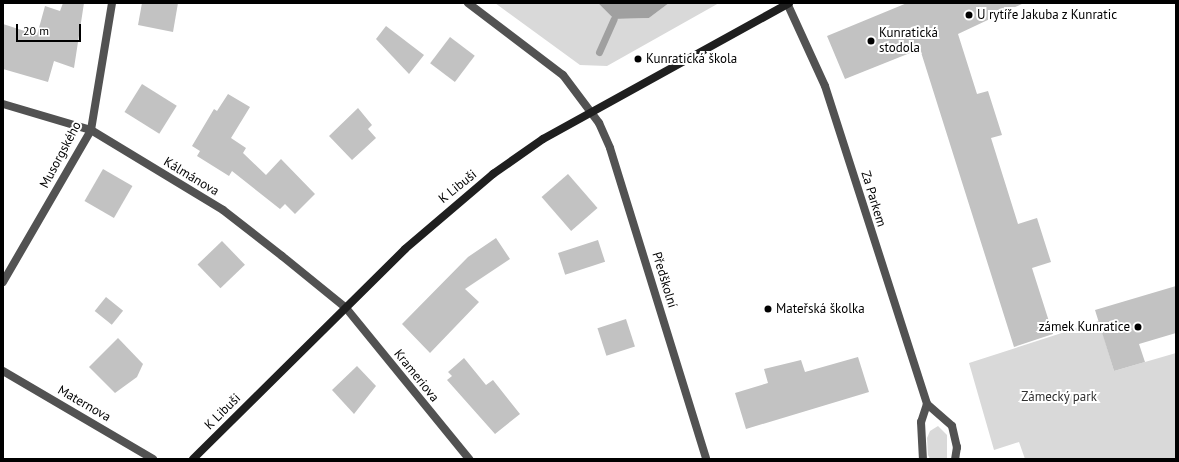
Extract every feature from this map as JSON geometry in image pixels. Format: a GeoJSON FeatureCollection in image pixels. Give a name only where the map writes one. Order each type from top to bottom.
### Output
{"type":"FeatureCollection","features":[{"type":"Feature","properties":{"kind":"street","name":"Musorgského"},"geometry":{"type":"LineString","coordinates":[[3,282],[91,130],[112,3]]}},
{"type":"Feature","properties":{"kind":"street","name":"Předškolní"},"geometry":{"type":"LineString","coordinates":[[468,3],[563,75],[592,111],[610,148],[706,459]]}},
{"type":"Feature","properties":{"kind":"street","name":"K Libuši"},"geometry":{"type":"LineString","coordinates":[[193,459],[433,223],[493,174],[592,111],[788,3]]}},
{"type":"Feature","properties":{"kind":"street","name":"Za Parkem"},"geometry":{"type":"LineString","coordinates":[[788,3],[825,86],[927,404]]}},
{"type":"Feature","properties":{"kind":"street","name":"Kálmánova"},"geometry":{"type":"LineString","coordinates":[[3,104],[91,130],[222,210],[346,308]]}},
{"type":"Feature","properties":{"kind":"street","name":"Krameriova"},"geometry":{"type":"LineString","coordinates":[[346,308],[469,459]]}},
{"type":"Feature","properties":{"kind":"street","name":"Maternova"},"geometry":{"type":"LineString","coordinates":[[3,371],[153,459]]}},
{"type":"Feature","properties":{"kind":"street"},"geometry":{"type":"LineString","coordinates":[[923,459],[921,422],[927,404],[952,426],[957,447],[955,459]]}},
{"type":"Feature","properties":{"kind":"green space"},"geometry":{"type":"Polygon","coordinates":[[[495,3],[598,3],[614,19],[649,18],[669,3],[719,3],[607,66],[580,65],[495,3]]]}},
{"type":"Feature","properties":{"kind":"green space","name":"Zámecký park"},"geometry":{"type":"Polygon","coordinates":[[[1099,321],[1114,371],[1176,353],[1176,459],[1025,459],[1019,442],[994,450],[969,363],[1099,321]]]}},
{"type":"Feature","properties":{"kind":"green space"},"geometry":{"type":"Polygon","coordinates":[[[938,426],[947,435],[947,459],[930,459],[928,455],[927,438],[930,431],[938,426]]]}},
{"type":"Feature","properties":{"kind":"shaded area"},"geometry":{"type":"Polygon","coordinates":[[[598,3],[669,3],[649,18],[614,19],[598,3]]]}},
{"type":"Feature","properties":{"kind":"building"},"geometry":{"type":"Polygon","coordinates":[[[63,3],[84,3],[74,68],[54,61],[48,82],[3,69],[3,24],[37,35],[45,6],[60,11],[63,3]]]}},
{"type":"Feature","properties":{"kind":"building"},"geometry":{"type":"Polygon","coordinates":[[[142,3],[178,3],[173,32],[138,25],[142,3]]]}},
{"type":"Feature","properties":{"kind":"building"},"geometry":{"type":"Polygon","coordinates":[[[907,3],[1024,3],[958,34],[977,94],[988,91],[1002,135],[991,138],[1018,224],[1037,218],[1051,262],[1032,268],[1053,334],[1014,347],[920,49],[845,79],[827,36],[907,3]]]}},
{"type":"Feature","properties":{"kind":"building"},"geometry":{"type":"Polygon","coordinates":[[[386,26],[424,55],[409,74],[376,39],[386,26]]]}},
{"type":"Feature","properties":{"kind":"building"},"geometry":{"type":"Polygon","coordinates":[[[450,37],[475,56],[455,82],[430,63],[450,37]]]}},
{"type":"Feature","properties":{"kind":"building"},"geometry":{"type":"Polygon","coordinates":[[[142,84],[177,106],[159,134],[125,112],[142,84]]]}},
{"type":"Feature","properties":{"kind":"building"},"geometry":{"type":"Polygon","coordinates":[[[228,94],[250,107],[231,138],[246,148],[243,153],[266,175],[281,159],[315,194],[295,214],[285,204],[280,209],[232,171],[229,176],[197,156],[200,151],[192,146],[214,109],[217,111],[228,94]]]}},
{"type":"Feature","properties":{"kind":"building"},"geometry":{"type":"Polygon","coordinates":[[[358,108],[372,125],[368,129],[376,138],[352,160],[329,136],[358,108]]]}},
{"type":"Feature","properties":{"kind":"building"},"geometry":{"type":"Polygon","coordinates":[[[103,169],[132,186],[114,218],[84,201],[103,169]]]}},
{"type":"Feature","properties":{"kind":"building"},"geometry":{"type":"Polygon","coordinates":[[[568,174],[598,208],[571,231],[542,197],[568,174]]]}},
{"type":"Feature","properties":{"kind":"building"},"geometry":{"type":"Polygon","coordinates":[[[496,238],[510,259],[465,289],[479,302],[430,353],[402,324],[468,257],[496,238]]]}},
{"type":"Feature","properties":{"kind":"building"},"geometry":{"type":"Polygon","coordinates":[[[598,240],[605,262],[565,275],[558,253],[598,240]]]}},
{"type":"Feature","properties":{"kind":"building"},"geometry":{"type":"Polygon","coordinates":[[[222,241],[245,265],[220,288],[198,265],[222,241]]]}},
{"type":"Feature","properties":{"kind":"building","name":"zámek Kunratice"},"geometry":{"type":"Polygon","coordinates":[[[1176,286],[1176,333],[1139,344],[1145,362],[1114,371],[1095,310],[1176,286]]]}},
{"type":"Feature","properties":{"kind":"building"},"geometry":{"type":"Polygon","coordinates":[[[106,297],[123,311],[112,325],[95,311],[106,297]]]}},
{"type":"Feature","properties":{"kind":"building"},"geometry":{"type":"Polygon","coordinates":[[[626,319],[635,347],[606,356],[597,328],[626,319]]]}},
{"type":"Feature","properties":{"kind":"building"},"geometry":{"type":"Polygon","coordinates":[[[118,338],[143,364],[137,377],[115,393],[89,367],[118,338]]]}},
{"type":"Feature","properties":{"kind":"building"},"geometry":{"type":"Polygon","coordinates":[[[858,357],[869,392],[746,429],[735,393],[768,383],[764,369],[801,360],[805,372],[858,357]]]}},
{"type":"Feature","properties":{"kind":"building"},"geometry":{"type":"Polygon","coordinates":[[[464,358],[486,385],[493,380],[520,414],[495,434],[447,380],[452,376],[448,372],[464,358]]]}},
{"type":"Feature","properties":{"kind":"building"},"geometry":{"type":"Polygon","coordinates":[[[357,366],[376,386],[354,414],[332,390],[357,366]]]}},
{"type":"Feature","properties":{"kind":"waterway"},"geometry":{"type":"LineString","coordinates":[[599,52],[614,19]]}},
{"type":"Feature","properties":{"kind":"place","name":"U rytíře Jakuba z Kunratic"},"geometry":{"type":"Point","coordinates":[969,15]}},
{"type":"Feature","properties":{"kind":"place","name":"Kunratická stodola"},"geometry":{"type":"Point","coordinates":[871,41]}},
{"type":"Feature","properties":{"kind":"place","name":"Kunratická škola"},"geometry":{"type":"Point","coordinates":[638,59]}},
{"type":"Feature","properties":{"kind":"place","name":"Mateřská školka"},"geometry":{"type":"Point","coordinates":[768,309]}},
{"type":"Feature","properties":{"kind":"place","name":"zámek Kunratice"},"geometry":{"type":"Point","coordinates":[1138,327]}}]}
